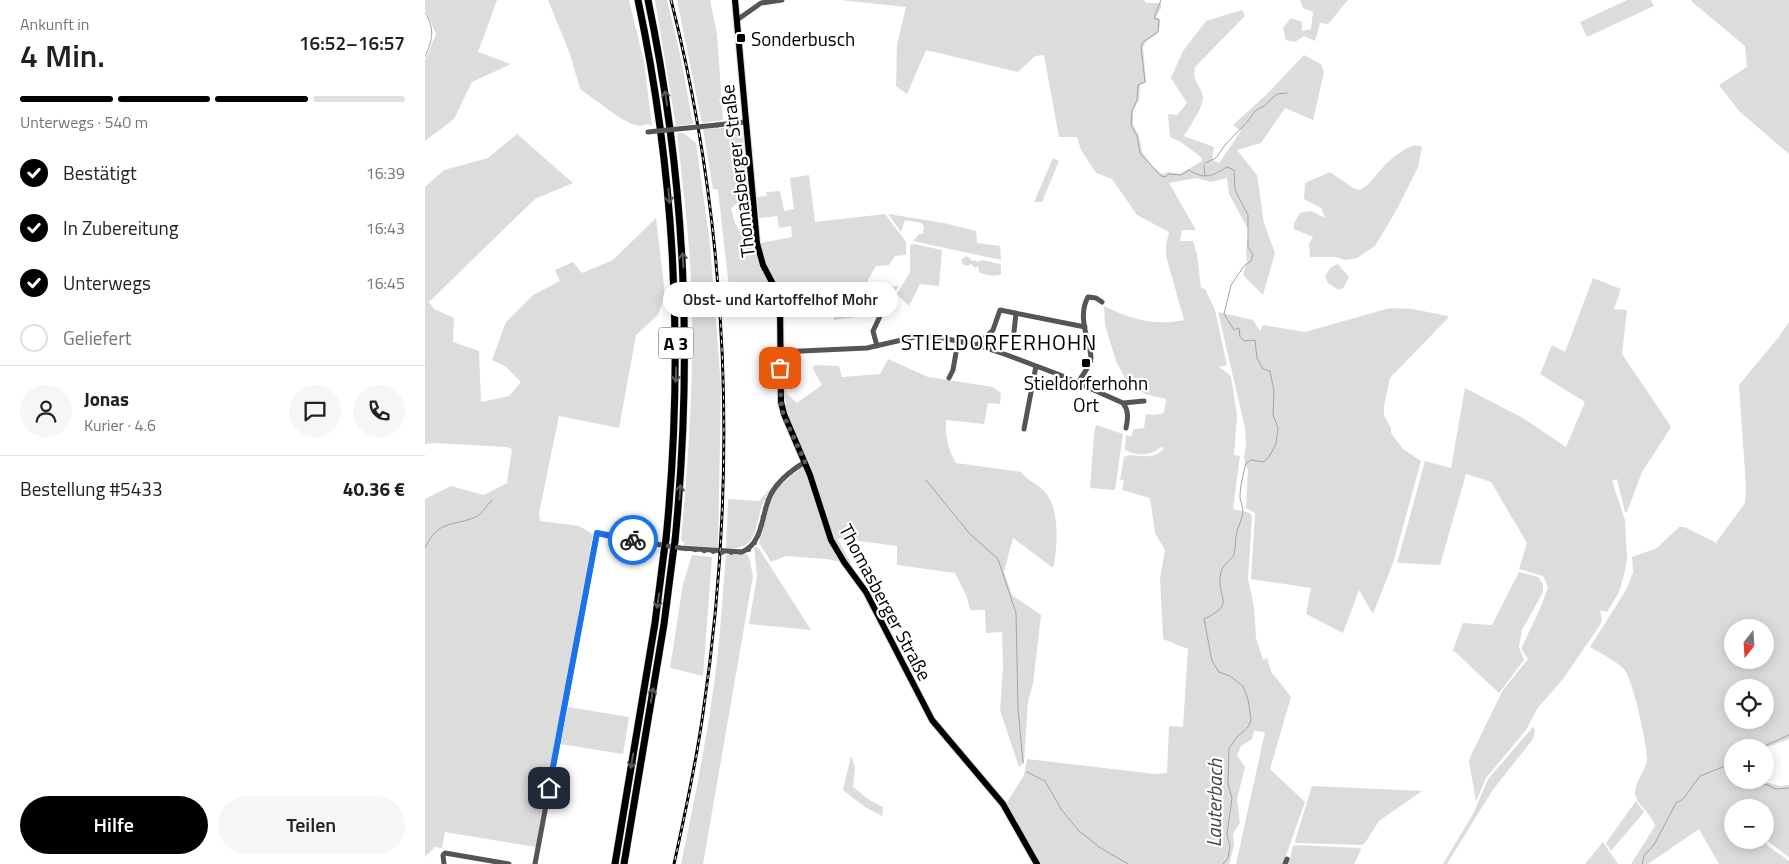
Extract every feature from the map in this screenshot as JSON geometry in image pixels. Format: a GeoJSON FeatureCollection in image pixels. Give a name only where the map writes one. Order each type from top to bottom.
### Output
{"type":"FeatureCollection","features":[{"type":"Feature","properties":{"kind":"highway","name":"A 3"},"geometry":{"type":"LineString","coordinates":[[615,864],[655,623],[666,539],[676,407],[677,358],[674,261],[668,184],[659,110],[638,0]]}},
{"type":"Feature","properties":{"kind":"highway","name":"A 3"},"geometry":{"type":"LineString","coordinates":[[624,864],[664,624],[675,541],[685,407],[686,358],[683,260],[673,145],[661,65],[647,0]]}},
{"type":"Feature","properties":{"kind":"main road","name":"Thomasberger Straße"},"geometry":{"type":"LineString","coordinates":[[735,0],[745,122],[760,256],[780,302],[781,402],[783,414],[805,462],[819,499],[831,540],[866,592],[932,720],[1003,804],[1037,864]]}},
{"type":"Feature","properties":{"kind":"street"},"geometry":{"type":"LineString","coordinates":[[737,20],[761,3],[782,0]]}},
{"type":"Feature","properties":{"kind":"street"},"geometry":{"type":"LineString","coordinates":[[645,132],[745,122]]}},
{"type":"Feature","properties":{"kind":"street"},"geometry":{"type":"LineString","coordinates":[[1078,382],[1091,360],[1083,311],[1088,297],[1096,298],[1102,302]]}},
{"type":"Feature","properties":{"kind":"street"},"geometry":{"type":"LineString","coordinates":[[977,345],[993,330],[1000,310],[1085,327]]}},
{"type":"Feature","properties":{"kind":"street"},"geometry":{"type":"LineString","coordinates":[[877,346],[873,331],[882,312]]}},
{"type":"Feature","properties":{"kind":"street"},"geometry":{"type":"LineString","coordinates":[[1014,332],[1017,314]]}},
{"type":"Feature","properties":{"kind":"street"},"geometry":{"type":"LineString","coordinates":[[780,352],[867,348],[919,336],[959,341],[977,345],[1036,366],[1123,402],[1144,401]]}},
{"type":"Feature","properties":{"kind":"street"},"geometry":{"type":"LineString","coordinates":[[949,378],[953,370],[959,341]]}},
{"type":"Feature","properties":{"kind":"street"},"geometry":{"type":"LineString","coordinates":[[1024,428],[1036,366]]}},
{"type":"Feature","properties":{"kind":"street"},"geometry":{"type":"LineString","coordinates":[[1123,402],[1128,414],[1126,428]]}},
{"type":"Feature","properties":{"kind":"street"},"geometry":{"type":"LineString","coordinates":[[535,864],[597,533],[681,548],[742,552],[749,549],[755,542],[766,503],[771,493],[777,485],[805,462]]}},
{"type":"Feature","properties":{"kind":"street"},"geometry":{"type":"LineString","coordinates":[[439,864],[445,853],[509,864]]}},
{"type":"Feature","properties":{"kind":"street"},"geometry":{"type":"LineString","coordinates":[[444,856],[444,864]]}},
{"type":"Feature","properties":{"kind":"shaded area"},"geometry":{"type":"Polygon","coordinates":[[[425,0],[497,0],[478,52],[511,64],[472,82],[454,119],[425,141],[425,61],[436,34],[425,9],[425,0]]]}},
{"type":"Feature","properties":{"kind":"shaded area"},"geometry":{"type":"Polygon","coordinates":[[[548,0],[629,0],[644,62],[652,126],[648,124],[640,126],[632,124],[620,118],[580,89],[570,54],[548,0]]]}},
{"type":"Feature","properties":{"kind":"shaded area"},"geometry":{"type":"Polygon","coordinates":[[[655,0],[667,0],[680,54],[693,124],[676,126],[655,0]]]}},
{"type":"Feature","properties":{"kind":"shaded area"},"geometry":{"type":"Polygon","coordinates":[[[677,0],[710,0],[717,34],[723,120],[702,123],[677,0]]]}},
{"type":"Feature","properties":{"kind":"shaded area"},"geometry":{"type":"Polygon","coordinates":[[[840,0],[1144,0],[1146,3],[1161,3],[1161,8],[1156,17],[1160,19],[1158,31],[1143,47],[1146,82],[1140,85],[1139,100],[1133,111],[1133,125],[1139,136],[1142,152],[1153,167],[1162,174],[1169,172],[1180,174],[1202,161],[1202,158],[1181,142],[1170,137],[1168,114],[1177,115],[1187,103],[1171,78],[1183,51],[1206,21],[1242,10],[1245,16],[1195,67],[1194,73],[1203,101],[1184,136],[1214,147],[1212,160],[1219,163],[1241,131],[1233,125],[1267,94],[1304,55],[1321,64],[1324,72],[1313,120],[1285,108],[1261,143],[1237,150],[1257,175],[1264,223],[1275,253],[1263,295],[1243,275],[1247,262],[1246,251],[1249,231],[1229,194],[1227,178],[1211,182],[1196,178],[1169,183],[1196,230],[1182,230],[1180,241],[1193,241],[1197,254],[1201,288],[1205,289],[1215,310],[1227,365],[1219,367],[1231,376],[1237,416],[1234,455],[1240,456],[1233,509],[1250,513],[1252,517],[1248,579],[1254,607],[1256,638],[1263,660],[1267,658],[1272,674],[1291,697],[1270,769],[1305,802],[1283,864],[1236,864],[1265,732],[1254,731],[1252,739],[1241,746],[1237,755],[1245,767],[1237,799],[1240,823],[1233,834],[1234,846],[1229,864],[1040,864],[1006,804],[1024,775],[1027,759],[1155,774],[1167,773],[1169,726],[1183,727],[1188,649],[1163,639],[1160,578],[1165,550],[1155,533],[1150,498],[1122,490],[1124,480],[1120,480],[1124,457],[1154,455],[1164,448],[1161,447],[1148,454],[1133,453],[1125,449],[1126,435],[1131,437],[1134,429],[1144,428],[1146,414],[1164,413],[1166,399],[1145,394],[1127,381],[1116,361],[1105,325],[1104,306],[1133,318],[1152,322],[1184,320],[1166,256],[1169,232],[1137,215],[1112,179],[1096,173],[1081,150],[1077,137],[1059,137],[1044,55],[1035,56],[1018,72],[926,50],[907,94],[896,86],[897,45],[906,7],[840,0]]]}},
{"type":"Feature","properties":{"kind":"shaded area"},"geometry":{"type":"Polygon","coordinates":[[[1300,0],[1348,0],[1328,24],[1320,23],[1315,41],[1304,36],[1295,42],[1286,40],[1283,28],[1291,18],[1302,22],[1302,31],[1311,29],[1313,12],[1303,8],[1300,0]]]}},
{"type":"Feature","properties":{"kind":"shaded area"},"geometry":{"type":"Polygon","coordinates":[[[1627,0],[1651,0],[1654,6],[1587,37],[1580,22],[1627,0]]]}},
{"type":"Feature","properties":{"kind":"shaded area"},"geometry":{"type":"Polygon","coordinates":[[[1692,0],[1789,0],[1789,154],[1739,111],[1719,85],[1747,67],[1745,46],[1692,0]]]}},
{"type":"Feature","properties":{"kind":"shaded area"},"geometry":{"type":"Polygon","coordinates":[[[742,128],[748,195],[731,208],[735,223],[756,254],[759,265],[776,300],[729,288],[718,190],[713,189],[703,129],[742,128]]]}},
{"type":"Feature","properties":{"kind":"shaded area"},"geometry":{"type":"Polygon","coordinates":[[[677,133],[684,133],[696,143],[710,244],[721,387],[718,548],[684,545],[684,542],[681,540],[692,374],[692,296],[685,203],[677,133]]]}},
{"type":"Feature","properties":{"kind":"shaded area"},"geometry":{"type":"Polygon","coordinates":[[[517,134],[573,183],[535,199],[429,302],[434,309],[454,318],[453,342],[479,351],[481,402],[509,396],[521,382],[505,366],[492,360],[506,322],[533,295],[560,281],[555,270],[573,262],[582,273],[613,260],[656,218],[665,295],[658,315],[636,335],[619,428],[559,416],[539,513],[540,521],[579,526],[593,534],[536,847],[445,832],[442,848],[435,847],[425,857],[425,499],[451,486],[484,495],[507,483],[512,449],[506,447],[425,444],[425,187],[444,170],[488,158],[517,134]]]}},
{"type":"Feature","properties":{"kind":"shaded area"},"geometry":{"type":"Polygon","coordinates":[[[1415,145],[1422,147],[1418,167],[1397,209],[1375,246],[1357,258],[1345,260],[1336,257],[1310,257],[1309,244],[1313,237],[1294,229],[1294,223],[1300,213],[1311,211],[1325,218],[1321,208],[1304,199],[1305,183],[1330,172],[1353,188],[1360,190],[1395,156],[1415,145]]]}},
{"type":"Feature","properties":{"kind":"shaded area"},"geometry":{"type":"Polygon","coordinates":[[[1053,158],[1059,161],[1042,202],[1034,202],[1053,158]]]}},
{"type":"Feature","properties":{"kind":"shaded area"},"geometry":{"type":"Polygon","coordinates":[[[809,175],[815,222],[885,214],[906,242],[906,255],[895,256],[889,265],[876,266],[868,280],[869,288],[899,286],[879,314],[834,320],[833,310],[784,313],[779,288],[767,266],[760,243],[792,237],[791,226],[779,228],[777,216],[759,218],[757,197],[767,196],[766,192],[780,191],[784,211],[794,209],[790,178],[809,175]]]}},
{"type":"Feature","properties":{"kind":"shaded area"},"geometry":{"type":"Polygon","coordinates":[[[888,214],[944,223],[976,231],[977,243],[1000,246],[1001,260],[913,241],[919,234],[923,234],[924,227],[922,223],[905,220],[901,232],[888,214]]]}},
{"type":"Feature","properties":{"kind":"shaded area"},"geometry":{"type":"Polygon","coordinates":[[[914,244],[942,250],[939,286],[920,284],[909,306],[897,294],[910,272],[910,245],[914,244]]]}},
{"type":"Feature","properties":{"kind":"shaded area"},"geometry":{"type":"Polygon","coordinates":[[[966,256],[971,261],[975,260],[978,262],[982,260],[1000,264],[1001,274],[987,275],[979,272],[978,266],[975,268],[971,264],[963,265],[961,260],[966,256]]]}},
{"type":"Feature","properties":{"kind":"shaded area"},"geometry":{"type":"Polygon","coordinates":[[[1338,264],[1349,277],[1344,287],[1339,290],[1328,283],[1325,276],[1331,267],[1338,264]]]}},
{"type":"Feature","properties":{"kind":"shaded area"},"geometry":{"type":"Polygon","coordinates":[[[1593,278],[1621,289],[1614,309],[1627,310],[1622,354],[1670,425],[1670,429],[1642,472],[1627,512],[1625,512],[1617,479],[1612,481],[1625,520],[1627,559],[1619,592],[1607,612],[1600,610],[1602,619],[1600,625],[1563,679],[1537,709],[1526,730],[1486,778],[1476,802],[1469,761],[1471,755],[1503,690],[1528,659],[1522,647],[1548,587],[1543,576],[1519,569],[1527,543],[1491,482],[1466,474],[1440,565],[1397,562],[1425,461],[1451,468],[1465,388],[1523,418],[1566,447],[1585,402],[1540,374],[1552,345],[1565,352],[1593,278]]]}},
{"type":"Feature","properties":{"kind":"shaded area"},"geometry":{"type":"Polygon","coordinates":[[[1390,308],[1412,309],[1448,316],[1448,318],[1390,378],[1384,415],[1391,428],[1391,433],[1403,449],[1421,461],[1393,563],[1373,614],[1359,590],[1343,633],[1306,614],[1311,588],[1251,579],[1255,513],[1246,508],[1248,470],[1244,458],[1246,444],[1245,428],[1218,312],[1253,320],[1260,331],[1263,325],[1305,332],[1390,308]]]}},
{"type":"Feature","properties":{"kind":"shaded area"},"geometry":{"type":"Polygon","coordinates":[[[1789,322],[1789,739],[1774,745],[1774,739],[1724,739],[1724,789],[1774,789],[1774,784],[1789,785],[1789,857],[1774,846],[1774,799],[1724,799],[1724,849],[1772,849],[1789,861],[1789,864],[1719,864],[1699,829],[1648,864],[1631,864],[1655,826],[1651,817],[1638,801],[1635,793],[1647,760],[1645,741],[1639,712],[1627,673],[1615,662],[1590,647],[1626,590],[1633,573],[1632,557],[1657,548],[1679,527],[1684,527],[1717,543],[1745,503],[1746,487],[1739,385],[1789,322]]]}},
{"type":"Feature","properties":{"kind":"shaded area"},"geometry":{"type":"Polygon","coordinates":[[[888,359],[928,377],[993,387],[1001,393],[1000,404],[988,403],[984,424],[946,420],[948,442],[953,458],[956,463],[1021,472],[1045,492],[1053,508],[1057,539],[1053,568],[1013,538],[1004,572],[1012,595],[1041,615],[1033,684],[1028,701],[1024,762],[1019,767],[1000,710],[1003,667],[1002,632],[986,633],[985,610],[970,610],[967,597],[955,573],[897,565],[897,546],[837,538],[851,563],[849,565],[836,545],[786,414],[785,387],[787,394],[797,403],[822,385],[813,369],[814,365],[839,366],[842,377],[880,374],[888,359]]]}},
{"type":"Feature","properties":{"kind":"shaded area"},"geometry":{"type":"Polygon","coordinates":[[[1096,425],[1123,434],[1115,490],[1090,488],[1096,425]]]}},
{"type":"Feature","properties":{"kind":"shaded area"},"geometry":{"type":"Polygon","coordinates":[[[801,468],[805,468],[842,562],[786,556],[771,562],[759,543],[771,499],[778,487],[801,468]]]}},
{"type":"Feature","properties":{"kind":"shaded area"},"geometry":{"type":"Polygon","coordinates":[[[771,487],[763,504],[752,538],[743,546],[726,549],[728,499],[759,501],[771,487]]]}},
{"type":"Feature","properties":{"kind":"shaded area"},"geometry":{"type":"Polygon","coordinates":[[[754,547],[760,550],[811,630],[749,624],[757,576],[754,547]]]}},
{"type":"Feature","properties":{"kind":"shaded area"},"geometry":{"type":"Polygon","coordinates":[[[746,554],[749,557],[753,576],[703,864],[681,864],[703,756],[713,691],[726,555],[746,554]]]}},
{"type":"Feature","properties":{"kind":"shaded area"},"geometry":{"type":"Polygon","coordinates":[[[692,555],[712,557],[703,676],[670,668],[683,584],[692,555]]]}},
{"type":"Feature","properties":{"kind":"shaded area"},"geometry":{"type":"Polygon","coordinates":[[[1519,572],[1538,577],[1543,584],[1543,592],[1522,630],[1519,647],[1524,660],[1499,693],[1453,650],[1463,623],[1492,625],[1519,572]]]}},
{"type":"Feature","properties":{"kind":"shaded area"},"geometry":{"type":"Polygon","coordinates":[[[568,707],[629,717],[623,754],[560,744],[568,707]]]}},
{"type":"Feature","properties":{"kind":"shaded area"},"geometry":{"type":"Polygon","coordinates":[[[1533,727],[1535,730],[1533,739],[1492,791],[1447,864],[1443,864],[1473,814],[1488,779],[1533,727]]]}},
{"type":"Feature","properties":{"kind":"shaded area"},"geometry":{"type":"Polygon","coordinates":[[[851,756],[855,767],[853,787],[868,799],[883,807],[882,816],[865,807],[843,790],[851,756]]]}},
{"type":"Feature","properties":{"kind":"shaded area"},"geometry":{"type":"Polygon","coordinates":[[[1312,786],[1422,791],[1379,821],[1362,845],[1296,843],[1295,841],[1312,786]]]}},
{"type":"Feature","properties":{"kind":"shaded area"},"geometry":{"type":"Polygon","coordinates":[[[1636,801],[1644,812],[1611,851],[1606,843],[1636,801]]]}},
{"type":"Feature","properties":{"kind":"shaded area"},"geometry":{"type":"Polygon","coordinates":[[[1603,842],[1618,864],[1585,864],[1603,842]]]}},
{"type":"Feature","properties":{"kind":"shaded area"},"geometry":{"type":"Polygon","coordinates":[[[1295,845],[1360,848],[1361,850],[1354,864],[1286,864],[1295,845]]]}},
{"type":"Feature","properties":{"kind":"waterway","name":"Lauterbach"},"geometry":{"type":"LineString","coordinates":[[1161,0],[1154,18],[1159,20],[1158,32],[1143,42],[1141,47],[1145,82],[1138,85],[1137,100],[1132,111],[1131,125],[1137,136],[1140,153],[1161,176],[1165,177],[1169,174],[1181,175],[1189,170],[1199,175],[1208,176],[1227,167],[1234,170],[1235,190],[1248,215],[1248,247],[1253,255],[1251,261],[1244,266],[1231,285],[1224,314],[1234,330],[1239,328],[1240,337],[1244,341],[1255,340],[1257,358],[1263,369],[1270,371],[1274,391],[1273,415],[1278,428],[1276,444],[1269,457],[1263,462],[1251,460],[1246,463],[1240,494],[1243,512],[1236,534],[1234,554],[1221,572],[1220,581],[1223,604],[1220,609],[1204,619],[1212,661],[1219,672],[1230,676],[1243,686],[1248,699],[1251,720],[1248,727],[1229,748],[1228,784],[1232,798],[1227,834],[1230,847],[1228,858],[1223,864]]}},
{"type":"Feature","properties":{"kind":"waterway"},"geometry":{"type":"LineString","coordinates":[[425,12],[432,29],[430,44],[425,57]]}},
{"type":"Feature","properties":{"kind":"waterway"},"geometry":{"type":"LineString","coordinates":[[1205,163],[1216,158],[1255,111],[1264,106],[1277,94],[1287,93]]}},
{"type":"Feature","properties":{"kind":"waterway"},"geometry":{"type":"LineString","coordinates":[[1204,165],[1205,175]]}},
{"type":"Feature","properties":{"kind":"waterway"},"geometry":{"type":"LineString","coordinates":[[926,480],[970,534],[998,559],[1016,613],[1018,708],[1023,763]]}},
{"type":"Feature","properties":{"kind":"waterway"},"geometry":{"type":"LineString","coordinates":[[425,548],[435,532],[446,525],[476,517],[492,500]]}},
{"type":"Feature","properties":{"kind":"waterway"},"geometry":{"type":"LineString","coordinates":[[1774,742],[1789,735]]}},
{"type":"Feature","properties":{"kind":"waterway"},"geometry":{"type":"LineString","coordinates":[[1642,864],[1644,856],[1655,843],[1676,803],[1683,799],[1700,776],[1724,767]]}},
{"type":"Feature","properties":{"kind":"waterway"},"geometry":{"type":"LineString","coordinates":[[1027,772],[1045,781],[1061,809],[1078,830],[1099,847],[1128,864]]}},
{"type":"Feature","properties":{"kind":"waterway"},"geometry":{"type":"LineString","coordinates":[[1774,788],[1789,788]]}},
{"type":"Feature","properties":{"kind":"railway"},"geometry":{"type":"LineString","coordinates":[[671,0],[691,88],[706,176],[716,265],[722,355],[724,445],[721,535],[714,624],[697,751],[674,864]]}},
{"type":"Feature","properties":{"kind":"way so far"},"geometry":{"type":"LineString","coordinates":[[633,540],[681,548],[727,552],[742,552],[749,549],[755,542],[766,503],[771,493],[777,485],[805,462],[783,414],[780,368]]}},
{"type":"Feature","properties":{"kind":"place","name":"Sonderbusch"},"geometry":{"type":"Point","coordinates":[741,38]}},
{"type":"Feature","properties":{"kind":"place","name":"Stieldorferhohn Ort"},"geometry":{"type":"Point","coordinates":[1086,363]}},
{"type":"Feature","properties":{"kind":"place","name":"Obst- und Kartoffelhof Mohr"},"geometry":{"type":"Point","coordinates":[780,368]}},
{"type":"Feature","properties":{"kind":"district","name":"STIELDORFERHOHN"},"geometry":{"type":"Point","coordinates":[999,342]}},
{"type":"Feature","properties":{"kind":"route"},"geometry":{"type":"LineString","coordinates":[[549,788],[597,533],[633,540]]}}]}
